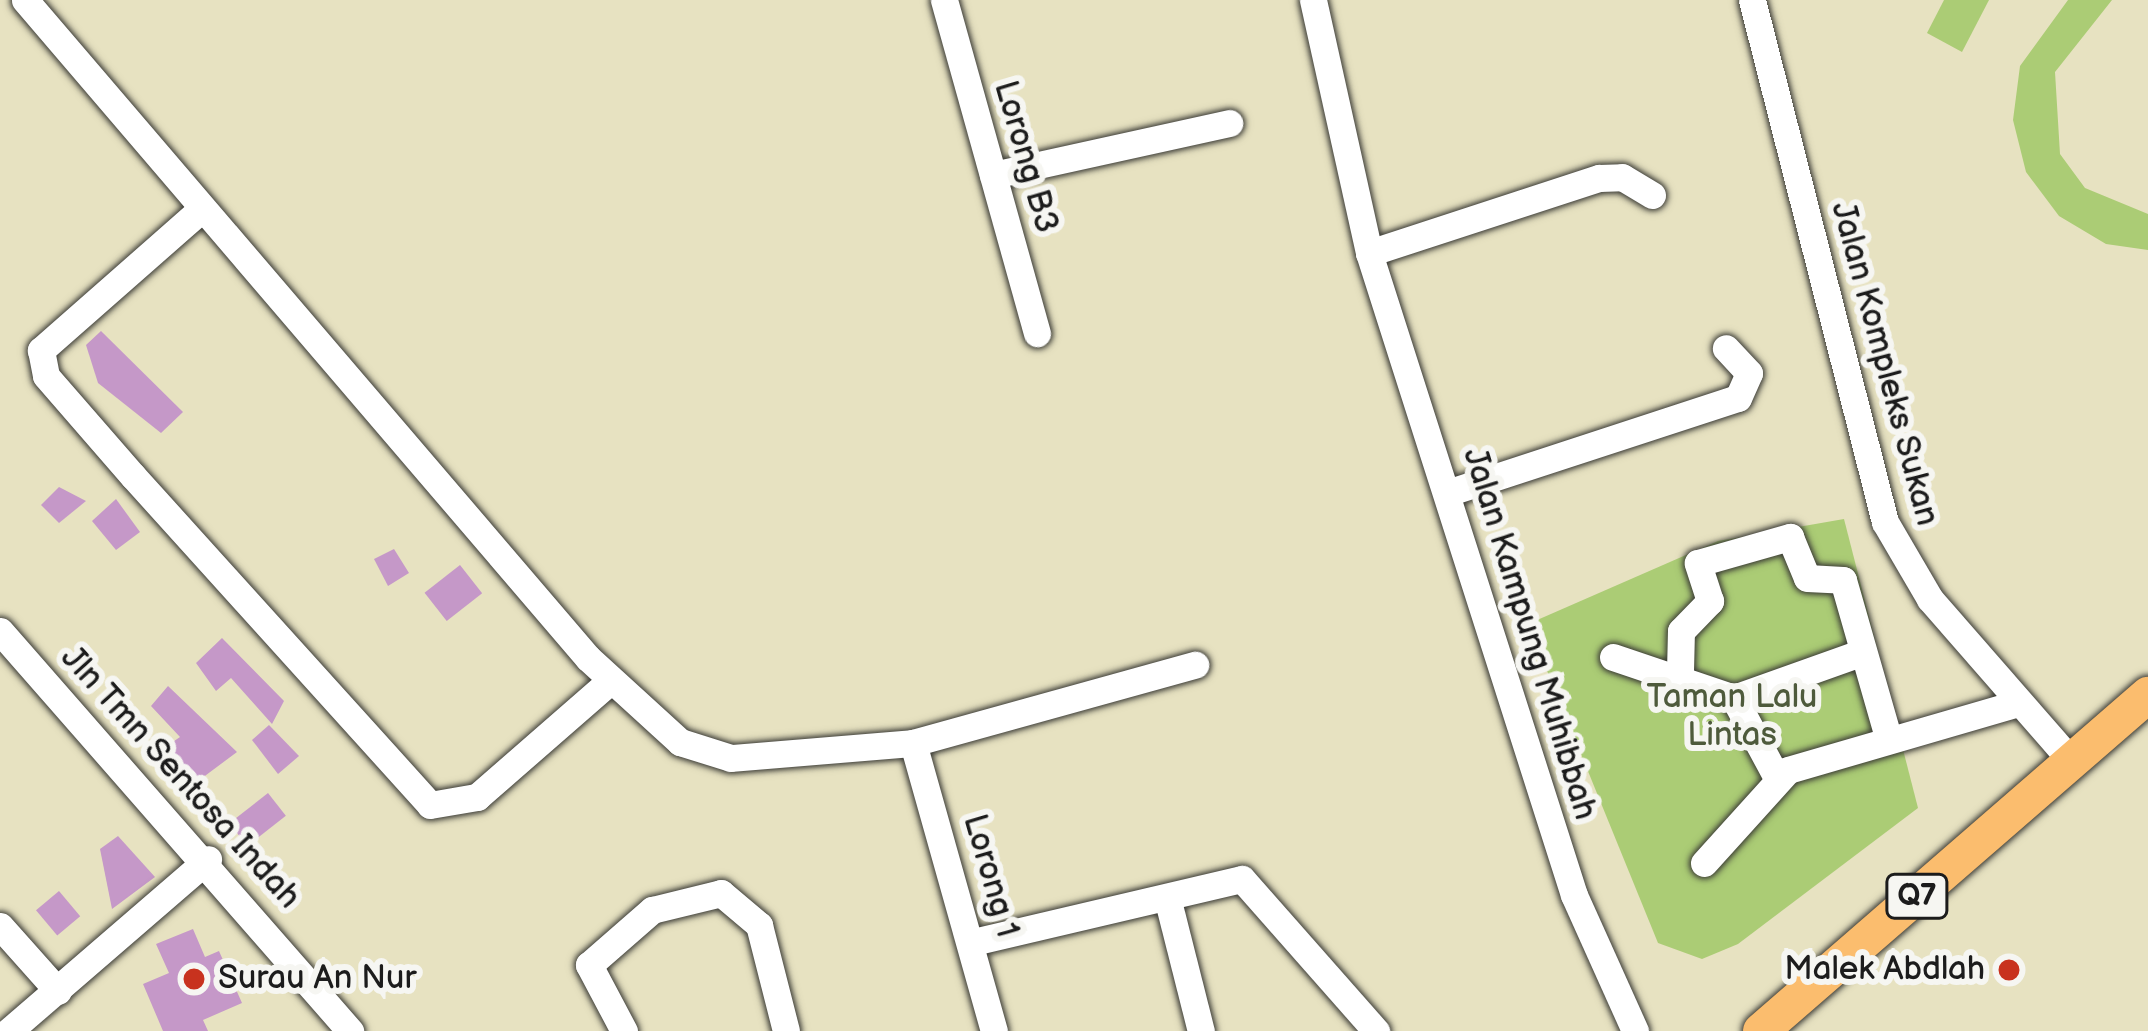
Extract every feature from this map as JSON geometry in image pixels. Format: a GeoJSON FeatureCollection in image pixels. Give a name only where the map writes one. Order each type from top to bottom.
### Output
{"type":"FeatureCollection","features":[{"type":"Feature","properties":{"kind":"main road","name":"Q7"},"geometry":{"type":"LineString","coordinates":[[1761,1031],[2148,695]]}},
{"type":"Feature","properties":{"kind":"street"},"geometry":{"type":"LineString","coordinates":[[25,0],[197,213],[609,682],[680,742],[731,758],[913,743],[1195,665]]}},
{"type":"Feature","properties":{"kind":"street","name":"Jalan Kampung Muhibbah"},"geometry":{"type":"LineString","coordinates":[[1313,0],[1370,253],[1574,895],[1635,1031]]}},
{"type":"Feature","properties":{"kind":"street","name":"Jalan Kompleks Sukan"},"geometry":{"type":"LineString","coordinates":[[1752,0],[1885,522],[1930,599],[2015,704],[2072,762]]}},
{"type":"Feature","properties":{"kind":"street","name":"Lorong B3"},"geometry":{"type":"LineString","coordinates":[[952,2],[1037,333]]}},
{"type":"Feature","properties":{"kind":"street"},"geometry":{"type":"LineString","coordinates":[[993,175],[1228,123]]}},
{"type":"Feature","properties":{"kind":"street"},"geometry":{"type":"LineString","coordinates":[[1370,253],[1599,178],[1622,177],[1652,195]]}},
{"type":"Feature","properties":{"kind":"street"},"geometry":{"type":"LineString","coordinates":[[197,213],[41,350],[46,376],[133,476],[430,805],[477,797],[609,682]]}},
{"type":"Feature","properties":{"kind":"street"},"geometry":{"type":"LineString","coordinates":[[1448,493],[1738,398],[1749,373],[1726,348]]}},
{"type":"Feature","properties":{"kind":"street"},"geometry":{"type":"LineString","coordinates":[[1680,671],[1681,631],[1710,603],[1699,563],[1787,536],[1807,578],[1841,577],[1889,740]]}},
{"type":"Feature","properties":{"kind":"street","name":"Jln Tmn Sentosa Indah"},"geometry":{"type":"LineString","coordinates":[[0,631],[208,859],[350,1031]]}},
{"type":"Feature","properties":{"kind":"street"},"geometry":{"type":"LineString","coordinates":[[1734,698],[1863,652]]}},
{"type":"Feature","properties":{"kind":"street"},"geometry":{"type":"LineString","coordinates":[[1613,657],[1680,671],[1734,698],[1778,778]]}},
{"type":"Feature","properties":{"kind":"street"},"geometry":{"type":"LineString","coordinates":[[1704,863],[1778,778],[2015,704]]}},
{"type":"Feature","properties":{"kind":"street","name":"Lorong 1"},"geometry":{"type":"LineString","coordinates":[[913,743],[973,942],[994,1031]]}},
{"type":"Feature","properties":{"kind":"street"},"geometry":{"type":"LineString","coordinates":[[9,1031],[208,859]]}},
{"type":"Feature","properties":{"kind":"street"},"geometry":{"type":"LineString","coordinates":[[973,942],[1168,901],[1242,879],[1376,1031]]}},
{"type":"Feature","properties":{"kind":"street"},"geometry":{"type":"LineString","coordinates":[[624,1031],[590,965],[652,910],[721,893],[759,925],[786,1031]]}},
{"type":"Feature","properties":{"kind":"street"},"geometry":{"type":"LineString","coordinates":[[1168,901],[1201,1031]]}},
{"type":"Feature","properties":{"kind":"street"},"geometry":{"type":"LineString","coordinates":[[0,926],[58,991]]}},
{"type":"Feature","properties":{"kind":"green space"},"geometry":{"type":"Polygon","coordinates":[[[1944,0],[1989,0],[1962,52],[1927,33],[1944,0]]]}},
{"type":"Feature","properties":{"kind":"green space"},"geometry":{"type":"Polygon","coordinates":[[[2068,0],[2112,0],[2055,72],[2060,154],[2085,188],[2148,214],[2148,250],[2106,244],[2059,216],[2026,172],[2013,120],[2020,66],[2068,0]]]}},
{"type":"Feature","properties":{"kind":"green space","name":"Taman Lalu Lintas"},"geometry":{"type":"Polygon","coordinates":[[[1844,519],[1918,808],[1738,944],[1702,959],[1658,943],[1528,624],[1718,541],[1844,519]]]}},
{"type":"Feature","properties":{"kind":"building"},"geometry":{"type":"Polygon","coordinates":[[[101,331],[183,412],[161,433],[98,383],[86,345],[101,331]]]}},
{"type":"Feature","properties":{"kind":"building"},"geometry":{"type":"Polygon","coordinates":[[[59,487],[86,501],[59,523],[41,505],[59,487]]]}},
{"type":"Feature","properties":{"kind":"building"},"geometry":{"type":"Polygon","coordinates":[[[116,499],[140,532],[116,550],[92,521],[116,499]]]}},
{"type":"Feature","properties":{"kind":"building"},"geometry":{"type":"Polygon","coordinates":[[[394,549],[409,573],[388,586],[374,559],[394,549]]]}},
{"type":"Feature","properties":{"kind":"building"},"geometry":{"type":"Polygon","coordinates":[[[460,565],[482,593],[447,621],[425,593],[460,565]]]}},
{"type":"Feature","properties":{"kind":"building"},"geometry":{"type":"Polygon","coordinates":[[[222,638],[284,701],[272,724],[231,678],[216,691],[196,663],[222,638]]]}},
{"type":"Feature","properties":{"kind":"building"},"geometry":{"type":"Polygon","coordinates":[[[168,686],[237,752],[190,787],[164,748],[180,737],[151,706],[168,686]]]}},
{"type":"Feature","properties":{"kind":"building"},"geometry":{"type":"Polygon","coordinates":[[[269,725],[299,756],[278,774],[252,740],[269,725]]]}},
{"type":"Feature","properties":{"kind":"building"},"geometry":{"type":"Polygon","coordinates":[[[268,793],[286,816],[247,846],[229,823],[268,793]]]}},
{"type":"Feature","properties":{"kind":"building"},"geometry":{"type":"Polygon","coordinates":[[[118,836],[155,877],[112,909],[100,849],[118,836]]]}},
{"type":"Feature","properties":{"kind":"building"},"geometry":{"type":"Polygon","coordinates":[[[59,891],[80,916],[57,936],[36,910],[59,891]]]}},
{"type":"Feature","properties":{"kind":"building","name":"Surau An Nur"},"geometry":{"type":"Polygon","coordinates":[[[193,929],[205,957],[219,951],[242,1003],[203,1020],[208,1031],[163,1031],[143,984],[169,973],[156,944],[193,929]]]}},
{"type":"Feature","properties":{"kind":"place","name":"Malek Abdlah"},"geometry":{"type":"Point","coordinates":[2009,970]}},
{"type":"Feature","properties":{"kind":"place","name":"Surau An Nur"},"geometry":{"type":"Point","coordinates":[194,979]}}]}
